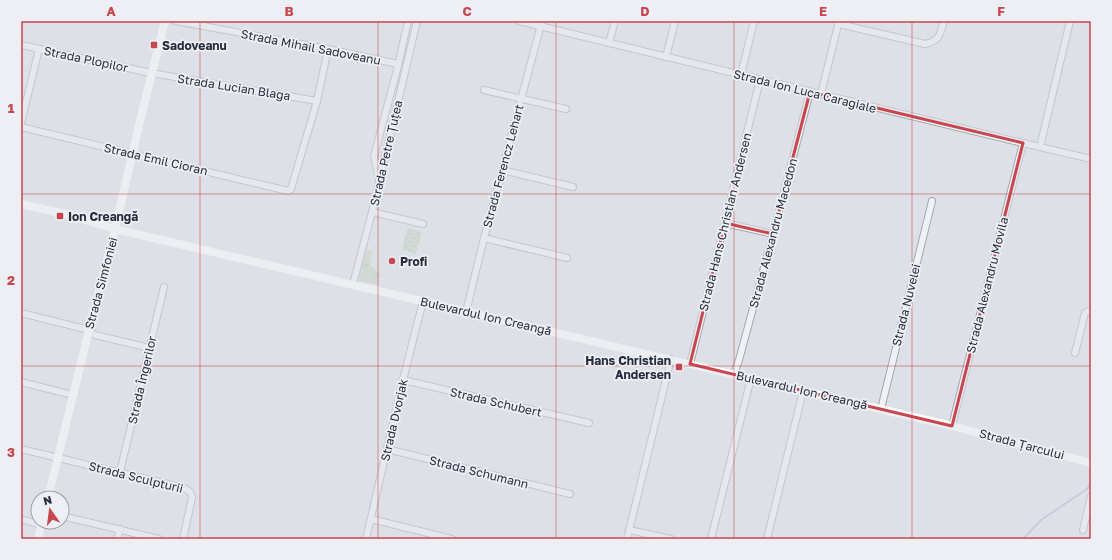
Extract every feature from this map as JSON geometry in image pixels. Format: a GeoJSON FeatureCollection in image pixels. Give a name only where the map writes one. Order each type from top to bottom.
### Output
{"type":"FeatureCollection","features":[{"type":"Feature","properties":{"kind":"street","name":"Strada Simfoniei"},"geometry":{"type":"LineString","coordinates":[[50,490],[89,330],[116,229],[151,73],[165,21]]}},
{"type":"Feature","properties":{"kind":"street","name":"Strada Mihail Sadoveanu"},"geometry":{"type":"LineString","coordinates":[[176,21],[328,49],[397,67],[405,72]]}},
{"type":"Feature","properties":{"kind":"street"},"geometry":{"type":"LineString","coordinates":[[379,181],[374,156],[408,21]]}},
{"type":"Feature","properties":{"kind":"street","name":"Strada Petre Țuțea"},"geometry":{"type":"LineString","coordinates":[[354,284],[418,21]]}},
{"type":"Feature","properties":{"kind":"street","name":"Strada Ion Luca Caragiale"},"geometry":{"type":"LineString","coordinates":[[519,21],[541,24],[666,57],[1091,159]]}},
{"type":"Feature","properties":{"kind":"street"},"geometry":{"type":"LineString","coordinates":[[609,43],[615,21]]}},
{"type":"Feature","properties":{"kind":"street"},"geometry":{"type":"LineString","coordinates":[[666,57],[675,21]]}},
{"type":"Feature","properties":{"kind":"street"},"geometry":{"type":"LineString","coordinates":[[741,75],[754,21]]}},
{"type":"Feature","properties":{"kind":"street"},"geometry":{"type":"LineString","coordinates":[[821,94],[839,22],[925,44],[933,42],[938,37],[944,21]]}},
{"type":"Feature","properties":{"kind":"street"},"geometry":{"type":"LineString","coordinates":[[1040,147],[1070,21]]}},
{"type":"Feature","properties":{"kind":"street","name":"Strada Ferencz Lehart"},"geometry":{"type":"LineString","coordinates":[[466,312],[484,238],[541,24]]}},
{"type":"Feature","properties":{"kind":"street","name":"Strada Plopilor"},"geometry":{"type":"LineString","coordinates":[[21,45],[151,73]]}},
{"type":"Feature","properties":{"kind":"street"},"geometry":{"type":"LineString","coordinates":[[21,123],[39,49]]}},
{"type":"Feature","properties":{"kind":"street"},"geometry":{"type":"LineString","coordinates":[[317,101],[328,49]]}},
{"type":"Feature","properties":{"kind":"street","name":"Strada Lucian Blaga"},"geometry":{"type":"LineString","coordinates":[[151,73],[317,101]]}},
{"type":"Feature","properties":{"kind":"street","name":"Strada Hans Christian Andersen"},"geometry":{"type":"LineString","coordinates":[[690,364],[760,80]]}},
{"type":"Feature","properties":{"kind":"street"},"geometry":{"type":"LineString","coordinates":[[484,90],[566,109]]}},
{"type":"Feature","properties":{"kind":"street","name":"Strada Alexandru Macedon"},"geometry":{"type":"LineString","coordinates":[[734,374],[774,234],[810,92]]}},
{"type":"Feature","properties":{"kind":"street","name":"Strada Emil Cioran"},"geometry":{"type":"LineString","coordinates":[[21,127],[288,191],[291,189],[317,101]]}},
{"type":"Feature","properties":{"kind":"street","name":"Strada Alexandru Movila"},"geometry":{"type":"LineString","coordinates":[[952,426],[1023,143]]}},
{"type":"Feature","properties":{"kind":"street"},"geometry":{"type":"LineString","coordinates":[[502,170],[573,187]]}},
{"type":"Feature","properties":{"kind":"street","name":"Strada Nuvelei"},"geometry":{"type":"LineString","coordinates":[[881,409],[932,201]]}},
{"type":"Feature","properties":{"kind":"street","name":"Bulevardul Ion Creangă"},"geometry":{"type":"LineString","coordinates":[[21,204],[61,213],[116,229],[952,426]]}},
{"type":"Feature","properties":{"kind":"street"},"geometry":{"type":"LineString","coordinates":[[372,212],[423,224]]}},
{"type":"Feature","properties":{"kind":"street"},"geometry":{"type":"LineString","coordinates":[[725,223],[774,234]]}},
{"type":"Feature","properties":{"kind":"street"},"geometry":{"type":"LineString","coordinates":[[484,238],[567,258]]}},
{"type":"Feature","properties":{"kind":"street","name":"Strada Îngerilor"},"geometry":{"type":"LineString","coordinates":[[120,472],[164,287]]}},
{"type":"Feature","properties":{"kind":"street","name":"Strada Dvorjak"},"geometry":{"type":"LineString","coordinates":[[366,539],[423,301]]}},
{"type":"Feature","properties":{"kind":"street"},"geometry":{"type":"LineString","coordinates":[[1075,353],[1086,313],[1091,311]]}},
{"type":"Feature","properties":{"kind":"street"},"geometry":{"type":"LineString","coordinates":[[21,313],[89,330],[95,335],[150,348]]}},
{"type":"Feature","properties":{"kind":"street"},"geometry":{"type":"LineString","coordinates":[[627,539],[671,359]]}},
{"type":"Feature","properties":{"kind":"street"},"geometry":{"type":"LineString","coordinates":[[711,539],[751,378]]}},
{"type":"Feature","properties":{"kind":"street","name":"Strada Schubert"},"geometry":{"type":"LineString","coordinates":[[403,380],[589,423]]}},
{"type":"Feature","properties":{"kind":"street"},"geometry":{"type":"LineString","coordinates":[[21,382],[73,395]]}},
{"type":"Feature","properties":{"kind":"street"},"geometry":{"type":"LineString","coordinates":[[767,539],[803,391]]}},
{"type":"Feature","properties":{"kind":"street","name":"Strada Țarcului"},"geometry":{"type":"LineString","coordinates":[[952,426],[1091,463]]}},
{"type":"Feature","properties":{"kind":"street","name":"Strada Sculpturii"},"geometry":{"type":"LineString","coordinates":[[21,448],[188,490],[191,493],[192,498],[183,539]]}},
{"type":"Feature","properties":{"kind":"street","name":"Strada Schumann"},"geometry":{"type":"LineString","coordinates":[[387,449],[570,494]]}},
{"type":"Feature","properties":{"kind":"street"},"geometry":{"type":"LineString","coordinates":[[1083,530],[1091,496]]}},
{"type":"Feature","properties":{"kind":"street"},"geometry":{"type":"LineString","coordinates":[[70,518],[159,539]]}},
{"type":"Feature","properties":{"kind":"street"},"geometry":{"type":"LineString","coordinates":[[371,519],[452,539]]}},
{"type":"Feature","properties":{"kind":"street"},"geometry":{"type":"LineString","coordinates":[[117,539],[120,529]]}},
{"type":"Feature","properties":{"kind":"street"},"geometry":{"type":"LineString","coordinates":[[629,530],[671,539]]}},
{"type":"Feature","properties":{"kind":"highlighted area"},"geometry":{"type":"Polygon","coordinates":[[[810,92],[1023,143],[952,426],[690,364],[725,223],[773,234],[810,92]]]}},
{"type":"Feature","properties":{"kind":"green space"},"geometry":{"type":"Polygon","coordinates":[[[407,228],[422,232],[416,254],[402,250],[407,228]]]}},
{"type":"Feature","properties":{"kind":"green space"},"geometry":{"type":"Polygon","coordinates":[[[366,250],[373,251],[370,265],[380,273],[378,285],[359,281],[366,250]]]}},
{"type":"Feature","properties":{"kind":"waterway"},"geometry":{"type":"LineString","coordinates":[[1023,539],[1041,520],[1087,489],[1091,483]]}},
{"type":"Feature","properties":{"kind":"place","name":"Sadoveanu"},"geometry":{"type":"Point","coordinates":[154,45]}},
{"type":"Feature","properties":{"kind":"place","name":"Ion Creangă"},"geometry":{"type":"Point","coordinates":[60,216]}},
{"type":"Feature","properties":{"kind":"place","name":"Profi"},"geometry":{"type":"Point","coordinates":[392,261]}},
{"type":"Feature","properties":{"kind":"place","name":"Hans Christian Andersen"},"geometry":{"type":"Point","coordinates":[679,367]}}]}
